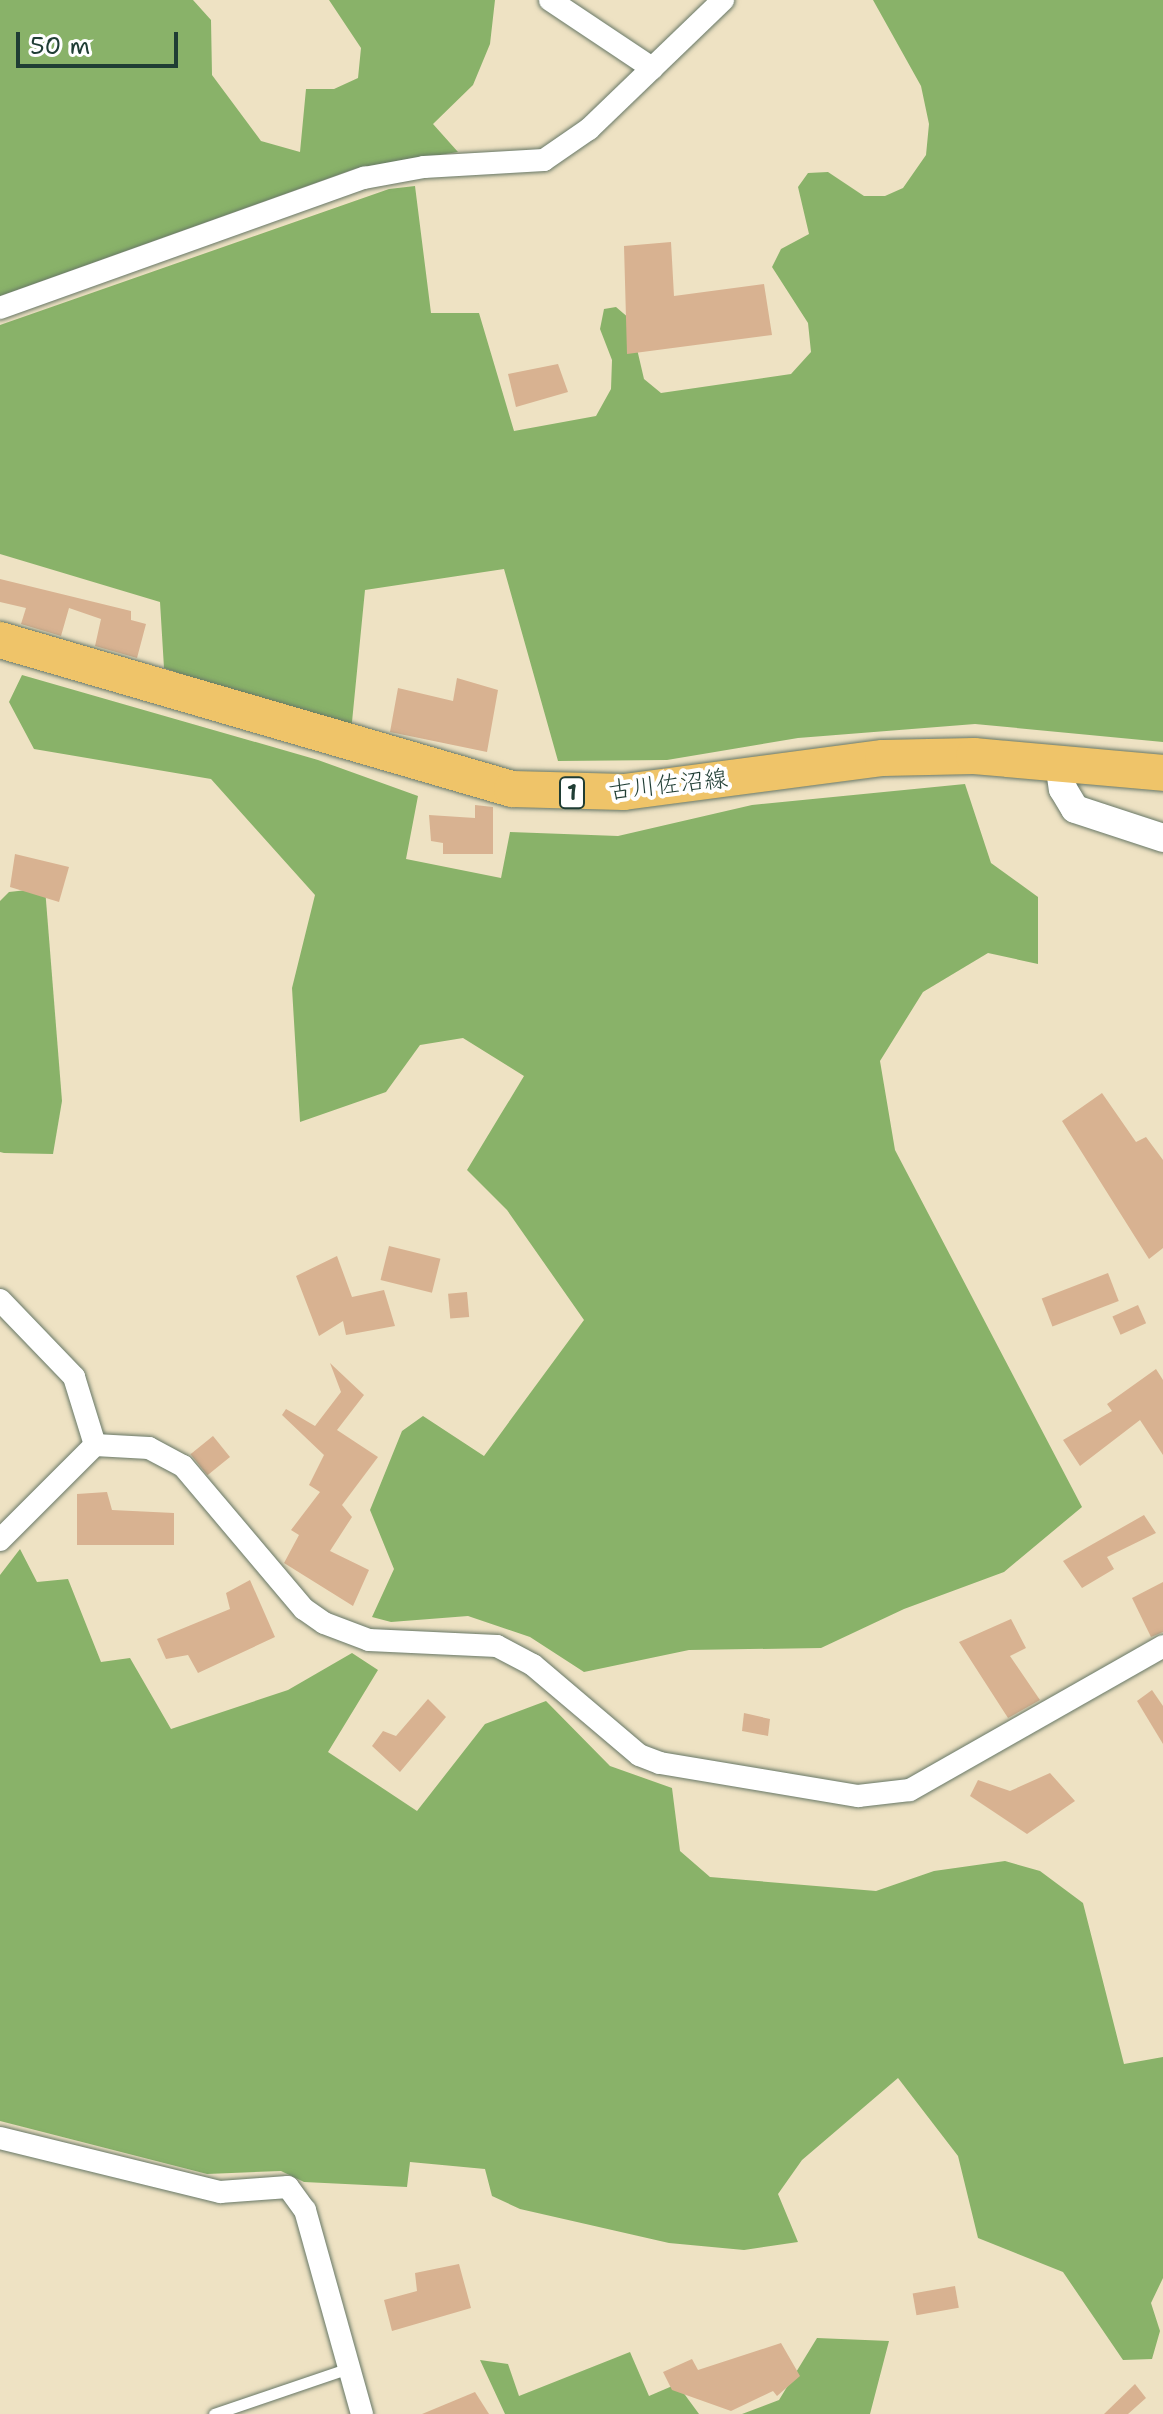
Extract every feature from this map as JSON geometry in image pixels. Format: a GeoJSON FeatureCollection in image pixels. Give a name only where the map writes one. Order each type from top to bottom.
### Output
{"type":"FeatureCollection","features":[{"type":"Feature","properties":{"kind":"main road","name":"古川佐沼線"},"geometry":{"type":"LineString","coordinates":[[0,640],[512,789],[624,792],[883,758],[974,756],[1163,773]]}},
{"type":"Feature","properties":{"kind":"street"},"geometry":{"type":"LineString","coordinates":[[550,0],[652,68]]}},
{"type":"Feature","properties":{"kind":"street"},"geometry":{"type":"LineString","coordinates":[[0,308],[364,178],[424,167],[544,160],[589,129],[723,0]]}},
{"type":"Feature","properties":{"kind":"street"},"geometry":{"type":"LineString","coordinates":[[1059,762],[1063,789],[1075,809],[1163,838]]}},
{"type":"Feature","properties":{"kind":"street"},"geometry":{"type":"LineString","coordinates":[[0,1300],[74,1377],[95,1445]]}},
{"type":"Feature","properties":{"kind":"street"},"geometry":{"type":"LineString","coordinates":[[0,1540],[95,1445]]}},
{"type":"Feature","properties":{"kind":"street"},"geometry":{"type":"LineString","coordinates":[[95,1445],[168,1455],[304,1609],[324,1623],[369,1640],[497,1646],[533,1665],[619,1742],[660,1763],[858,1796],[910,1790],[1163,1646]]}},
{"type":"Feature","properties":{"kind":"street"},"geometry":{"type":"LineString","coordinates":[[0,2138],[220,2192],[288,2187],[305,2210],[362,2414]]}},
{"type":"Feature","properties":{"kind":"lane"},"geometry":{"type":"LineString","coordinates":[[214,2414],[349,2368]]}},
{"type":"Feature","properties":{"kind":"green space"},"geometry":{"type":"Polygon","coordinates":[[[0,0],[193,0],[211,20],[212,75],[261,141],[300,152],[306,89],[334,89],[358,78],[361,48],[329,0],[495,0],[490,44],[473,85],[433,124],[458,152],[357,168],[0,296],[0,0]]]}},
{"type":"Feature","properties":{"kind":"green space"},"geometry":{"type":"Polygon","coordinates":[[[873,0],[1163,0],[1163,742],[975,724],[798,738],[667,760],[558,761],[504,569],[365,590],[351,732],[164,668],[160,602],[0,554],[0,325],[389,189],[415,186],[431,313],[479,313],[514,431],[596,416],[611,389],[612,360],[600,329],[604,309],[616,307],[630,319],[644,379],[661,393],[791,374],[811,352],[808,323],[772,267],[781,249],[809,234],[798,187],[808,173],[828,172],[864,196],[885,196],[903,188],[926,155],[929,124],[921,86],[873,0]]]}},
{"type":"Feature","properties":{"kind":"green space"},"geometry":{"type":"Polygon","coordinates":[[[22,675],[318,760],[418,796],[406,859],[501,878],[510,832],[618,836],[752,805],[965,784],[991,863],[1038,897],[1038,964],[988,953],[923,992],[880,1061],[895,1150],[1082,1507],[1004,1572],[904,1609],[821,1648],[689,1650],[584,1672],[530,1637],[468,1616],[391,1622],[372,1617],[394,1569],[370,1510],[402,1431],[423,1416],[484,1456],[584,1320],[507,1210],[467,1170],[524,1076],[463,1038],[420,1045],[386,1092],[300,1122],[292,988],[315,895],[211,779],[34,749],[9,702],[22,675]]]}},
{"type":"Feature","properties":{"kind":"green space"},"geometry":{"type":"Polygon","coordinates":[[[45,888],[62,1101],[53,1154],[4,1153],[0,1152],[0,901],[9,892],[45,888]]]}},
{"type":"Feature","properties":{"kind":"green space"},"geometry":{"type":"Polygon","coordinates":[[[20,1549],[37,1582],[68,1579],[101,1662],[130,1658],[171,1729],[288,1690],[352,1653],[378,1670],[328,1752],[417,1811],[485,1724],[546,1701],[610,1766],[672,1788],[680,1851],[710,1877],[876,1891],[934,1871],[1005,1861],[1040,1871],[1083,1903],[1124,2064],[1163,2057],[1163,2278],[1151,2303],[1160,2331],[1152,2359],[1123,2360],[1063,2272],[978,2238],[958,2156],[898,2078],[802,2160],[778,2194],[798,2242],[744,2250],[669,2243],[520,2209],[492,2196],[485,2169],[410,2162],[407,2187],[304,2182],[281,2171],[207,2174],[0,2121],[0,1575],[20,1549]]]}},
{"type":"Feature","properties":{"kind":"green space"},"geometry":{"type":"Polygon","coordinates":[[[817,2338],[889,2341],[870,2414],[742,2414],[779,2400],[817,2338]]]}},
{"type":"Feature","properties":{"kind":"green space"},"geometry":{"type":"Polygon","coordinates":[[[630,2352],[649,2396],[677,2384],[699,2414],[505,2414],[480,2360],[508,2364],[519,2396],[630,2352]]]}},
{"type":"Feature","properties":{"kind":"building"},"geometry":{"type":"Polygon","coordinates":[[[671,242],[674,296],[764,284],[772,335],[627,354],[624,246],[671,242]]]}},
{"type":"Feature","properties":{"kind":"building"},"geometry":{"type":"Polygon","coordinates":[[[558,364],[568,392],[516,407],[508,374],[558,364]]]}},
{"type":"Feature","properties":{"kind":"building"},"geometry":{"type":"Polygon","coordinates":[[[0,579],[131,611],[131,620],[146,624],[137,658],[95,646],[101,619],[69,608],[61,636],[21,624],[26,608],[0,602],[0,579]]]}},
{"type":"Feature","properties":{"kind":"building"},"geometry":{"type":"Polygon","coordinates":[[[457,678],[498,690],[487,752],[390,732],[398,688],[453,701],[457,678]]]}},
{"type":"Feature","properties":{"kind":"building"},"geometry":{"type":"Polygon","coordinates":[[[475,805],[493,807],[493,854],[443,854],[443,843],[431,841],[429,815],[475,818],[475,805]]]}},
{"type":"Feature","properties":{"kind":"building"},"geometry":{"type":"Polygon","coordinates":[[[15,854],[69,867],[59,902],[10,887],[15,854]]]}},
{"type":"Feature","properties":{"kind":"building"},"geometry":{"type":"Polygon","coordinates":[[[1102,1093],[1136,1142],[1146,1137],[1163,1160],[1163,1248],[1149,1259],[1062,1121],[1102,1093]]]}},
{"type":"Feature","properties":{"kind":"building"},"geometry":{"type":"Polygon","coordinates":[[[389,1246],[440,1259],[432,1293],[381,1280],[389,1246]]]}},
{"type":"Feature","properties":{"kind":"building"},"geometry":{"type":"Polygon","coordinates":[[[337,1256],[352,1297],[384,1290],[395,1326],[346,1335],[343,1321],[319,1336],[296,1276],[337,1256]]]}},
{"type":"Feature","properties":{"kind":"building"},"geometry":{"type":"Polygon","coordinates":[[[1108,1273],[1119,1301],[1052,1326],[1042,1298],[1108,1273]]]}},
{"type":"Feature","properties":{"kind":"building"},"geometry":{"type":"Polygon","coordinates":[[[467,1292],[469,1317],[450,1319],[448,1294],[467,1292]]]}},
{"type":"Feature","properties":{"kind":"building"},"geometry":{"type":"Polygon","coordinates":[[[1138,1305],[1146,1323],[1121,1335],[1112,1316],[1138,1305]]]}},
{"type":"Feature","properties":{"kind":"building"},"geometry":{"type":"Polygon","coordinates":[[[330,1363],[364,1395],[337,1430],[378,1457],[342,1505],[352,1517],[330,1551],[369,1570],[353,1606],[284,1563],[299,1535],[291,1530],[320,1492],[309,1485],[324,1455],[282,1415],[286,1409],[315,1426],[341,1392],[330,1363]]]}},
{"type":"Feature","properties":{"kind":"building"},"geometry":{"type":"Polygon","coordinates":[[[1156,1369],[1163,1380],[1163,1455],[1140,1420],[1080,1466],[1063,1440],[1112,1411],[1107,1404],[1156,1369]]]}},
{"type":"Feature","properties":{"kind":"building"},"geometry":{"type":"Polygon","coordinates":[[[213,1436],[230,1457],[207,1475],[190,1454],[213,1436]]]}},
{"type":"Feature","properties":{"kind":"building"},"geometry":{"type":"Polygon","coordinates":[[[107,1492],[112,1510],[174,1513],[174,1545],[77,1545],[77,1494],[107,1492]]]}},
{"type":"Feature","properties":{"kind":"building"},"geometry":{"type":"Polygon","coordinates":[[[1144,1515],[1156,1533],[1107,1557],[1114,1569],[1082,1588],[1063,1561],[1144,1515]]]}},
{"type":"Feature","properties":{"kind":"building"},"geometry":{"type":"Polygon","coordinates":[[[250,1580],[275,1637],[198,1673],[188,1655],[166,1659],[157,1639],[230,1609],[226,1593],[250,1580]]]}},
{"type":"Feature","properties":{"kind":"building"},"geometry":{"type":"Polygon","coordinates":[[[1163,1582],[1163,1632],[1151,1637],[1132,1598],[1163,1582]]]}},
{"type":"Feature","properties":{"kind":"building"},"geometry":{"type":"Polygon","coordinates":[[[1011,1619],[1026,1648],[1010,1656],[1040,1700],[1008,1718],[959,1642],[1011,1619]]]}},
{"type":"Feature","properties":{"kind":"building"},"geometry":{"type":"Polygon","coordinates":[[[1152,1690],[1163,1706],[1163,1744],[1137,1701],[1152,1690]]]}},
{"type":"Feature","properties":{"kind":"building"},"geometry":{"type":"Polygon","coordinates":[[[428,1699],[446,1717],[400,1772],[372,1746],[383,1731],[396,1736],[428,1699]]]}},
{"type":"Feature","properties":{"kind":"building"},"geometry":{"type":"Polygon","coordinates":[[[744,1713],[770,1719],[768,1736],[742,1731],[744,1713]]]}},
{"type":"Feature","properties":{"kind":"building"},"geometry":{"type":"Polygon","coordinates":[[[1050,1773],[1075,1801],[1027,1834],[970,1796],[978,1780],[1010,1791],[1050,1773]]]}},
{"type":"Feature","properties":{"kind":"building"},"geometry":{"type":"Polygon","coordinates":[[[459,2264],[471,2308],[392,2331],[384,2300],[417,2291],[415,2273],[459,2264]]]}},
{"type":"Feature","properties":{"kind":"building"},"geometry":{"type":"Polygon","coordinates":[[[955,2286],[959,2308],[916,2315],[913,2293],[955,2286]]]}},
{"type":"Feature","properties":{"kind":"building"},"geometry":{"type":"Polygon","coordinates":[[[781,2343],[800,2376],[777,2396],[773,2391],[731,2411],[672,2390],[663,2372],[692,2359],[698,2370],[781,2343]]]}},
{"type":"Feature","properties":{"kind":"building"},"geometry":{"type":"Polygon","coordinates":[[[1135,2384],[1146,2398],[1128,2414],[1104,2414],[1135,2384]]]}},
{"type":"Feature","properties":{"kind":"building"},"geometry":{"type":"Polygon","coordinates":[[[475,2392],[489,2414],[422,2414],[475,2392]]]}}]}
